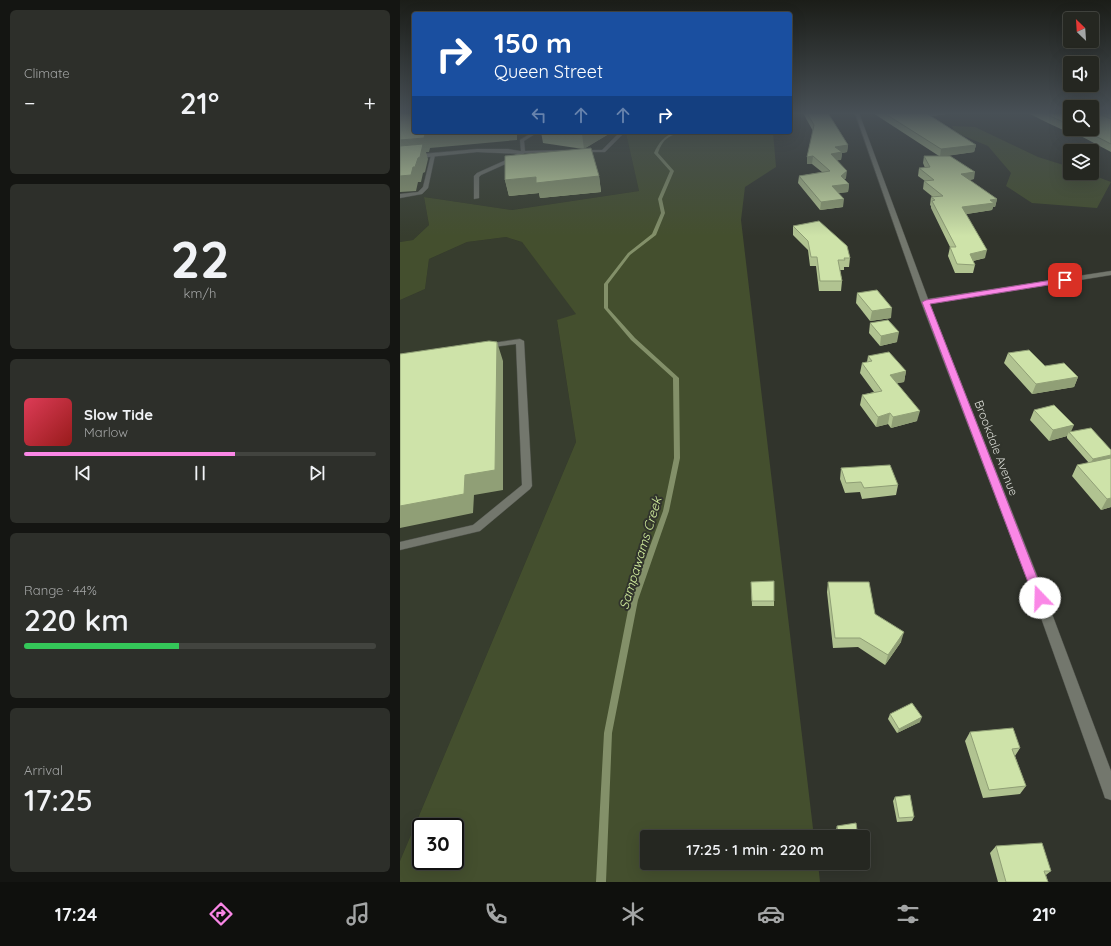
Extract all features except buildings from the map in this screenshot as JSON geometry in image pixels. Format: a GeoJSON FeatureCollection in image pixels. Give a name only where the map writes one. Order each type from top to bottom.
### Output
{"type":"FeatureCollection","features":[{"type":"Feature","properties":{"kind":"street"},"geometry":{"type":"LineString","coordinates":[[400,158],[441,154]]}},
{"type":"Feature","properties":{"kind":"street","name":"Brookdale Avenue"},"geometry":{"type":"LineString","coordinates":[[872,154],[926,302],[1040,598],[1111,792]]}},
{"type":"Feature","properties":{"kind":"street"},"geometry":{"type":"LineString","coordinates":[[926,302],[1111,273]]}},
{"type":"Feature","properties":{"kind":"lane"},"geometry":{"type":"LineString","coordinates":[[476,198],[476,177],[479,174],[519,154]]}},
{"type":"Feature","properties":{"kind":"lane"},"geometry":{"type":"LineString","coordinates":[[400,196],[420,193],[426,187],[433,155]]}},
{"type":"Feature","properties":{"kind":"lane"},"geometry":{"type":"LineString","coordinates":[[400,546],[476,528],[527,486],[520,341],[475,348]]}},
{"type":"Feature","properties":{"kind":"shaded area"},"geometry":{"type":"Polygon","coordinates":[[[400,154],[631,154],[639,191],[512,210],[424,197],[429,225],[413,240],[400,242],[400,154]]]}},
{"type":"Feature","properties":{"kind":"shaded area"},"geometry":{"type":"Polygon","coordinates":[[[506,237],[522,242],[577,314],[557,321],[576,442],[418,818],[412,818],[412,832],[400,861],[400,300],[425,289],[429,259],[467,242],[506,237]]]}},
{"type":"Feature","properties":{"kind":"green space"},"geometry":{"type":"Polygon","coordinates":[[[631,154],[775,154],[776,167],[745,187],[741,220],[813,830],[640,830],[640,870],[819,870],[820,882],[400,882],[400,861],[412,832],[412,870],[464,870],[464,818],[418,818],[576,442],[557,320],[576,314],[522,242],[506,237],[467,242],[429,259],[425,289],[400,300],[400,242],[413,240],[429,225],[424,197],[512,210],[639,191],[631,154]]]}},
{"type":"Feature","properties":{"kind":"green space"},"geometry":{"type":"Polygon","coordinates":[[[995,154],[1032,154],[1063,165],[1063,180],[1099,180],[1099,178],[1111,182],[1097,208],[1032,203],[1006,186],[1011,173],[995,154]]]}},
{"type":"Feature","properties":{"kind":"waterway","name":"Sampawams Creek"},"geometry":{"type":"LineString","coordinates":[[601,882],[608,733],[634,600],[666,511],[677,458],[676,378],[633,339],[606,308],[606,284],[629,254],[654,235],[663,213],[660,199],[672,171],[657,154]]}},
{"type":"Feature","properties":{"kind":"route"},"geometry":{"type":"LineString","coordinates":[[1040,598],[926,302],[1065,280]]}}]}
